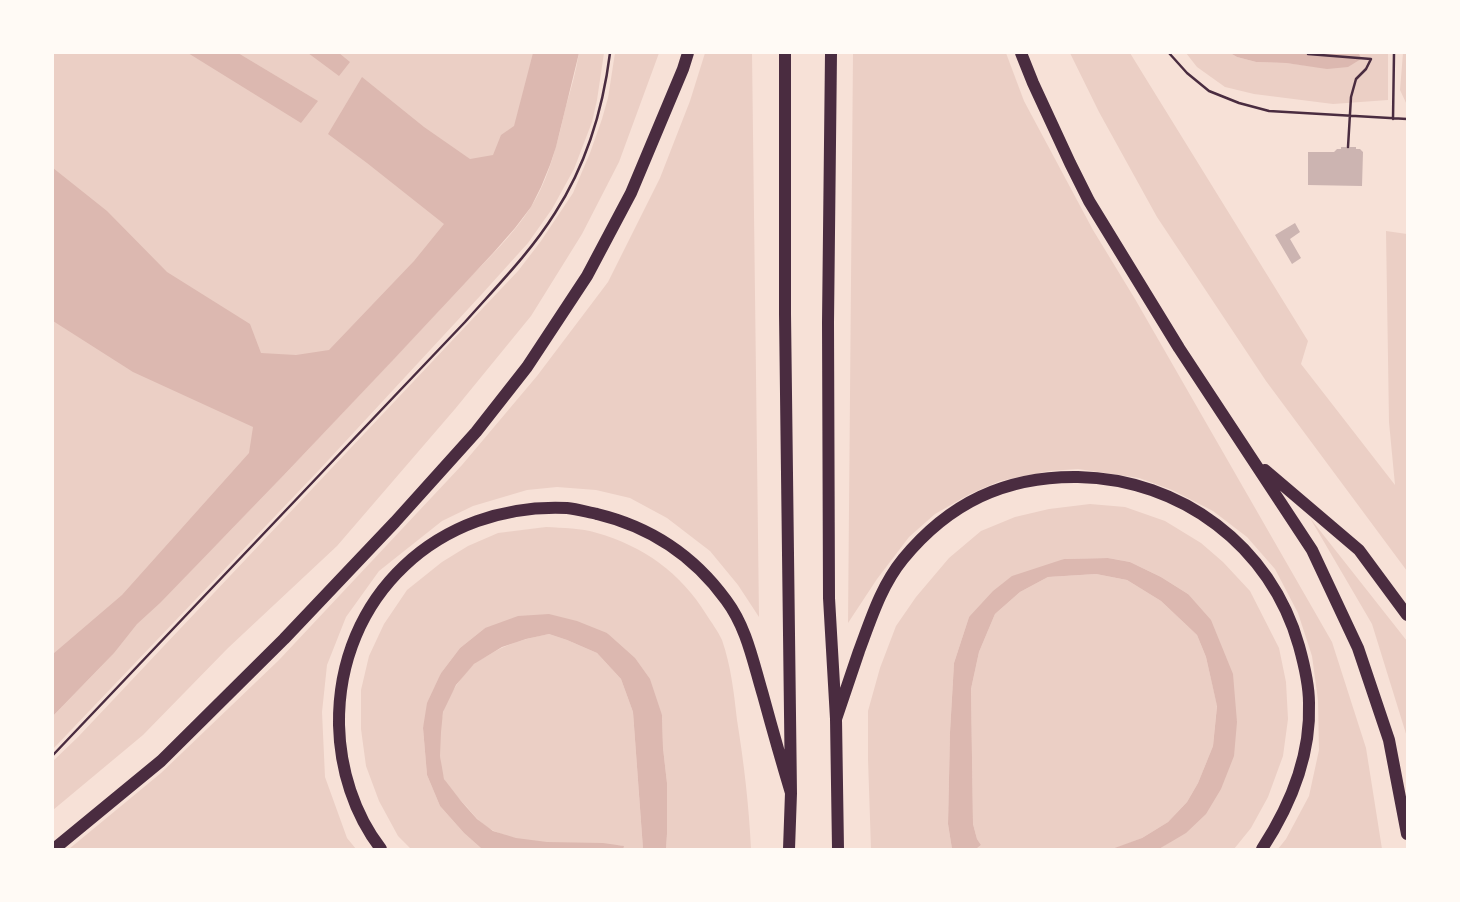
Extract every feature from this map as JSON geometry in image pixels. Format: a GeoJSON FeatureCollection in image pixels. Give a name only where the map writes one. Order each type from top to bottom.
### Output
{"type":"FeatureCollection","features":[{"type":"Feature","properties":{"kind":"highway"},"geometry":{"type":"LineString","coordinates":[[54,849],[161,761],[284,639],[395,522],[481,426],[527,367],[587,276],[631,193],[683,69],[688,53]]}},
{"type":"Feature","properties":{"kind":"highway"},"geometry":{"type":"LineString","coordinates":[[785,53],[785,314],[791,793],[790,849]]}},
{"type":"Feature","properties":{"kind":"highway"},"geometry":{"type":"LineString","coordinates":[[831,53],[828,322],[829,598],[836,719],[838,849]]}},
{"type":"Feature","properties":{"kind":"highway"},"geometry":{"type":"LineString","coordinates":[[1021,53],[1033,83],[1070,163],[1089,200],[1179,348],[1312,550],[1358,648],[1389,740],[1407,834]]}},
{"type":"Feature","properties":{"kind":"highway"},"geometry":{"type":"LineString","coordinates":[[1254,461],[1358,550],[1407,615]]}},
{"type":"Feature","properties":{"kind":"highway"},"geometry":{"type":"LineString","coordinates":[[836,719],[872,613],[887,582],[902,561],[919,542],[954,512],[995,490],[1044,478],[1096,478],[1121,481],[1146,488],[1171,498],[1215,522],[1250,554],[1277,592],[1287,612],[1296,636],[1307,681],[1309,703],[1305,747],[1300,770],[1284,812],[1262,849]]}},
{"type":"Feature","properties":{"kind":"highway"},"geometry":{"type":"LineString","coordinates":[[381,849],[363,820],[352,798],[344,770],[341,752],[339,710],[340,691],[344,670],[354,642],[371,606],[383,588],[416,555],[455,530],[476,522],[521,510],[569,508],[615,518],[641,528],[666,543],[690,559],[708,577],[728,602],[745,633],[791,793]]}},
{"type":"Feature","properties":{"kind":"path"},"geometry":{"type":"LineString","coordinates":[[53,755],[460,327],[527,250],[555,213],[574,179],[589,143],[598,116],[610,53]]}},
{"type":"Feature","properties":{"kind":"path"},"geometry":{"type":"LineString","coordinates":[[1169,53],[1187,74],[1209,91],[1239,103],[1269,111],[1407,119]]}},
{"type":"Feature","properties":{"kind":"path"},"geometry":{"type":"LineString","coordinates":[[1308,53],[1371,59],[1366,69],[1356,79],[1351,97],[1348,147]]}},
{"type":"Feature","properties":{"kind":"path"},"geometry":{"type":"LineString","coordinates":[[1393,118],[1394,53]]}},
{"type":"Feature","properties":{"kind":"shaded area"},"geometry":{"type":"Polygon","coordinates":[[[53,53],[576,53],[464,283],[508,237],[524,217],[538,195],[548,171],[556,145],[579,53],[604,53],[592,122],[574,169],[552,209],[528,243],[319,470],[53,749],[53,716],[114,653],[53,715],[53,53]],[[447,302],[214,547],[284,475],[447,302]]]}},
{"type":"Feature","properties":{"kind":"shaded area"},"geometry":{"type":"Polygon","coordinates":[[[188,53],[238,53],[318,101],[301,123],[188,53]]]}},
{"type":"Feature","properties":{"kind":"shaded area"},"geometry":{"type":"Polygon","coordinates":[[[308,53],[339,53],[350,62],[339,76],[308,53]]]}},
{"type":"Feature","properties":{"kind":"shaded area"},"geometry":{"type":"Polygon","coordinates":[[[533,53],[579,53],[556,147],[541,187],[531,207],[494,252],[394,359],[160,603],[137,624],[114,653],[53,716],[53,654],[122,595],[249,453],[253,427],[133,372],[53,321],[53,168],[107,211],[167,272],[250,324],[261,353],[296,355],[329,350],[414,261],[444,224],[328,134],[362,77],[424,127],[470,159],[493,155],[501,135],[514,126],[533,53]]]}},
{"type":"Feature","properties":{"kind":"shaded area"},"geometry":{"type":"Polygon","coordinates":[[[615,53],[659,53],[619,162],[582,234],[531,316],[455,409],[337,546],[228,648],[143,735],[53,810],[53,761],[78,737],[518,271],[541,241],[573,193],[590,153],[608,98],[615,53]]]}},
{"type":"Feature","properties":{"kind":"shaded area"},"geometry":{"type":"Polygon","coordinates":[[[705,53],[752,53],[759,617],[738,585],[710,551],[667,518],[630,498],[596,490],[557,487],[527,490],[473,506],[442,521],[379,571],[346,617],[327,665],[322,712],[325,777],[347,838],[356,849],[69,849],[161,773],[279,660],[462,465],[537,376],[608,282],[660,178],[690,101],[705,53]]]}},
{"type":"Feature","properties":{"kind":"shaded area"},"geometry":{"type":"Polygon","coordinates":[[[853,53],[1006,53],[1024,101],[1093,230],[1135,299],[1332,642],[1366,748],[1382,849],[1278,849],[1286,839],[1309,796],[1319,750],[1318,700],[1312,656],[1298,613],[1275,569],[1247,537],[1213,511],[1172,490],[1139,478],[1078,469],[1049,471],[1000,481],[970,494],[935,514],[909,537],[877,579],[848,623],[853,53]]]}},
{"type":"Feature","properties":{"kind":"shaded area"},"geometry":{"type":"Polygon","coordinates":[[[1070,53],[1130,53],[1308,341],[1301,364],[1395,485],[1389,422],[1386,231],[1407,234],[1407,571],[1266,381],[1157,217],[1099,112],[1070,53]]]}},
{"type":"Feature","properties":{"kind":"shaded area"},"geometry":{"type":"Polygon","coordinates":[[[1186,53],[1230,53],[1237,57],[1256,62],[1286,63],[1327,68],[1360,59],[1359,53],[1388,53],[1388,100],[1333,104],[1254,94],[1225,87],[1197,67],[1186,53]]]}},
{"type":"Feature","properties":{"kind":"shaded area"},"geometry":{"type":"Polygon","coordinates":[[[1230,53],[1359,53],[1361,59],[1348,67],[1327,69],[1286,63],[1256,62],[1237,57],[1230,53]]]}},
{"type":"Feature","properties":{"kind":"shaded area"},"geometry":{"type":"Polygon","coordinates":[[[1403,53],[1407,53],[1407,105],[1400,90],[1403,53]]]}},
{"type":"Feature","properties":{"kind":"shaded area"},"geometry":{"type":"Polygon","coordinates":[[[1090,504],[1125,507],[1165,521],[1201,543],[1223,562],[1250,591],[1279,648],[1286,682],[1288,719],[1283,756],[1268,797],[1251,828],[1234,849],[1159,849],[1170,842],[1237,722],[1188,594],[1161,577],[1130,562],[1108,558],[1064,559],[969,617],[954,663],[950,732],[948,824],[952,849],[871,849],[868,711],[880,668],[896,626],[916,597],[949,558],[981,531],[1015,517],[1049,509],[1090,504]]]}},
{"type":"Feature","properties":{"kind":"shaded area"},"geometry":{"type":"Polygon","coordinates":[[[1310,518],[1407,641],[1407,737],[1372,624],[1310,518]]]}},
{"type":"Feature","properties":{"kind":"shaded area"},"geometry":{"type":"Polygon","coordinates":[[[546,527],[572,528],[591,531],[630,545],[645,554],[673,574],[685,586],[696,599],[716,630],[722,640],[732,680],[746,784],[751,849],[666,849],[667,783],[663,748],[662,715],[607,633],[485,628],[460,648],[441,673],[423,728],[427,775],[440,806],[464,833],[482,849],[411,849],[398,836],[379,801],[366,766],[361,729],[361,690],[369,656],[384,624],[407,590],[442,562],[468,546],[498,533],[546,527]]]}},
{"type":"Feature","properties":{"kind":"shaded area"},"geometry":{"type":"Polygon","coordinates":[[[1108,558],[1130,562],[1161,577],[1188,594],[1211,620],[1233,674],[1237,722],[1234,756],[1221,789],[1206,814],[1186,833],[1159,849],[1112,849],[1142,838],[1168,822],[1187,802],[1198,783],[1213,746],[1217,706],[1206,657],[1197,635],[1161,601],[1127,580],[1096,574],[1048,577],[1020,592],[995,614],[979,652],[971,689],[973,824],[977,839],[981,845],[976,849],[952,849],[948,824],[950,732],[954,663],[969,617],[993,591],[1012,576],[1064,559],[1108,558]]]}},
{"type":"Feature","properties":{"kind":"shaded area"},"geometry":{"type":"Polygon","coordinates":[[[1096,574],[1127,580],[1161,601],[1197,635],[1206,657],[1217,705],[1213,746],[1198,783],[1187,802],[1168,822],[1142,838],[1117,848],[976,849],[981,845],[977,839],[973,824],[971,689],[979,652],[995,614],[1020,592],[1048,577],[1096,574]]]}},
{"type":"Feature","properties":{"kind":"shaded area"},"geometry":{"type":"Polygon","coordinates":[[[549,614],[577,621],[607,633],[635,658],[650,679],[662,715],[663,748],[667,783],[666,849],[643,849],[633,712],[621,679],[597,653],[549,634],[526,639],[502,647],[474,664],[456,685],[443,712],[440,756],[444,779],[477,819],[493,831],[516,838],[547,842],[603,843],[624,846],[623,849],[482,849],[464,833],[440,806],[427,775],[423,728],[427,703],[441,673],[460,648],[485,628],[518,616],[549,614]]]}},
{"type":"Feature","properties":{"kind":"shaded area"},"geometry":{"type":"Polygon","coordinates":[[[549,634],[597,653],[621,679],[633,712],[643,849],[623,849],[623,846],[541,842],[509,837],[482,824],[454,794],[444,779],[440,755],[442,720],[448,700],[460,680],[475,663],[502,648],[516,642],[549,634]]]}},
{"type":"Feature","properties":{"kind":"building"},"geometry":{"type":"Polygon","coordinates":[[[1341,147],[1356,147],[1356,149],[1360,149],[1363,152],[1362,186],[1308,185],[1308,152],[1334,152],[1337,149],[1341,149],[1341,147]]]}},
{"type":"Feature","properties":{"kind":"building"},"geometry":{"type":"Polygon","coordinates":[[[1295,223],[1300,232],[1290,239],[1301,258],[1292,264],[1275,235],[1295,223]]]}}]}
